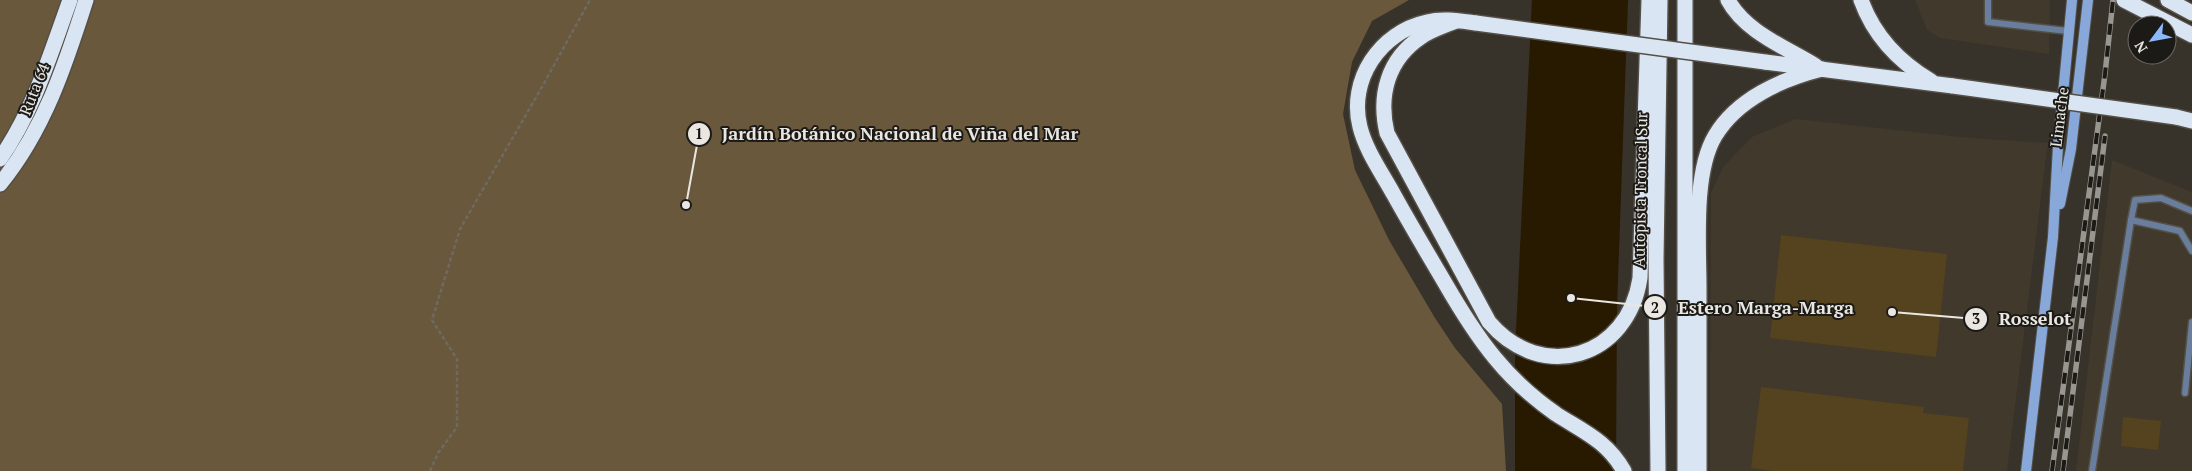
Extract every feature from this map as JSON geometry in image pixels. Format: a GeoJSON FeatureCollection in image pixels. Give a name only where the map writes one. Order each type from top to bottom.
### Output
{"type":"FeatureCollection","features":[{"type":"Feature","properties":{"kind":"highway","name":"Ruta 64"},"geometry":{"type":"LineString","coordinates":[[0,159],[25,119],[70,0]]}},
{"type":"Feature","properties":{"kind":"highway","name":"Ruta 64"},"geometry":{"type":"LineString","coordinates":[[0,184],[21,156],[43,118],[86,0]]}},
{"type":"Feature","properties":{"kind":"highway"},"geometry":{"type":"LineString","coordinates":[[1456,21],[1423,36],[1402,53],[1388,76],[1382,104],[1385,126],[1392,146],[1475,299],[1497,332],[1519,348],[1544,355],[1571,355],[1597,346],[1619,328],[1627,317],[1636,298],[1640,278],[1649,0]]}},
{"type":"Feature","properties":{"kind":"highway","name":"Autopista Troncal Sur"},"geometry":{"type":"LineString","coordinates":[[1658,471],[1656,259],[1660,0]]}},
{"type":"Feature","properties":{"kind":"highway"},"geometry":{"type":"LineString","coordinates":[[1685,0],[1685,471]]}},
{"type":"Feature","properties":{"kind":"highway"},"geometry":{"type":"LineString","coordinates":[[1728,0],[1738,14],[1756,30],[1822,69]]}},
{"type":"Feature","properties":{"kind":"highway"},"geometry":{"type":"LineString","coordinates":[[1861,0],[1872,25],[1891,50],[1918,73],[1935,83]]}},
{"type":"Feature","properties":{"kind":"highway"},"geometry":{"type":"LineString","coordinates":[[2124,0],[2192,35]]}},
{"type":"Feature","properties":{"kind":"highway"},"geometry":{"type":"LineString","coordinates":[[2168,0],[2192,13]]}},
{"type":"Feature","properties":{"kind":"highway"},"geometry":{"type":"LineString","coordinates":[[1624,471],[1610,451],[1599,440],[1558,414],[1523,388],[1508,374],[1481,341],[1408,221],[1371,154],[1360,127],[1358,113],[1361,84],[1372,58],[1386,43],[1402,31],[1415,25],[1435,21],[1476,23],[1935,83],[2176,117],[2192,121]]}},
{"type":"Feature","properties":{"kind":"highway"},"geometry":{"type":"LineString","coordinates":[[1699,471],[1699,247],[1700,193],[1704,160],[1723,124],[1742,106],[1753,98],[1799,75],[1822,69]]}},
{"type":"Feature","properties":{"kind":"main road","name":"Limache"},"geometry":{"type":"LineString","coordinates":[[2026,471],[2053,237],[2058,146],[2072,0]]}},
{"type":"Feature","properties":{"kind":"main road","name":"Limache"},"geometry":{"type":"LineString","coordinates":[[2053,237],[2071,149],[2088,0]]}},
{"type":"Feature","properties":{"kind":"lane"},"geometry":{"type":"LineString","coordinates":[[1988,0],[1988,22],[2068,31]]}},
{"type":"Feature","properties":{"kind":"lane"},"geometry":{"type":"LineString","coordinates":[[2092,471],[2135,200],[2161,198],[2192,211]]}},
{"type":"Feature","properties":{"kind":"lane"},"geometry":{"type":"LineString","coordinates":[[2131,220],[2180,231],[2192,251]]}},
{"type":"Feature","properties":{"kind":"lane"},"geometry":{"type":"LineString","coordinates":[[2186,393],[2192,322]]}},
{"type":"Feature","properties":{"kind":"path"},"geometry":{"type":"LineString","coordinates":[[430,471],[438,453],[457,427],[457,359],[432,320],[460,229],[590,0]]}},
{"type":"Feature","properties":{"kind":"shaded area"},"geometry":{"type":"Polygon","coordinates":[[[0,0],[1409,0],[1372,21],[1352,62],[1343,114],[1355,170],[1389,240],[1455,348],[1502,404],[1506,471],[0,471],[0,0]]]}},
{"type":"Feature","properties":{"kind":"shaded area"},"geometry":{"type":"Polygon","coordinates":[[[1532,0],[1628,0],[1617,307],[1616,471],[1515,471],[1515,352],[1532,0]]]}},
{"type":"Feature","properties":{"kind":"shaded area"},"geometry":{"type":"Polygon","coordinates":[[[1915,0],[2050,0],[2049,54],[1940,38],[1927,30],[1915,0]]]}},
{"type":"Feature","properties":{"kind":"shaded area"},"geometry":{"type":"Polygon","coordinates":[[[1796,119],[1970,138],[2050,143],[2047,149],[2007,471],[1710,471],[1711,193],[1723,167],[1752,137],[1796,119]]]}},
{"type":"Feature","properties":{"kind":"shaded area"},"geometry":{"type":"Polygon","coordinates":[[[2112,160],[2192,192],[2192,471],[2076,471],[2112,160]]]}},
{"type":"Feature","properties":{"kind":"building"},"geometry":{"type":"Polygon","coordinates":[[[1781,235],[1947,254],[1936,357],[1770,338],[1781,235]]]}},
{"type":"Feature","properties":{"kind":"building"},"geometry":{"type":"Polygon","coordinates":[[[1761,387],[1924,407],[1923,413],[1969,418],[1963,471],[1773,471],[1751,468],[1761,387]]]}},
{"type":"Feature","properties":{"kind":"building"},"geometry":{"type":"Polygon","coordinates":[[[2123,417],[2161,421],[2158,450],[2121,446],[2123,417]]]}},
{"type":"Feature","properties":{"kind":"railway"},"geometry":{"type":"LineString","coordinates":[[2052,471],[2105,74],[2113,0]]}},
{"type":"Feature","properties":{"kind":"railway"},"geometry":{"type":"LineString","coordinates":[[2063,471],[2105,136]]}},
{"type":"Feature","properties":{"kind":"place","name":"Jardín Botánico Nacional de Viña del Mar"},"geometry":{"type":"Point","coordinates":[686,205]}},
{"type":"Feature","properties":{"kind":"place","name":"Estero Marga-Marga"},"geometry":{"type":"Point","coordinates":[1571,298]}},
{"type":"Feature","properties":{"kind":"place","name":"Rosselot"},"geometry":{"type":"Point","coordinates":[1892,312]}}]}
